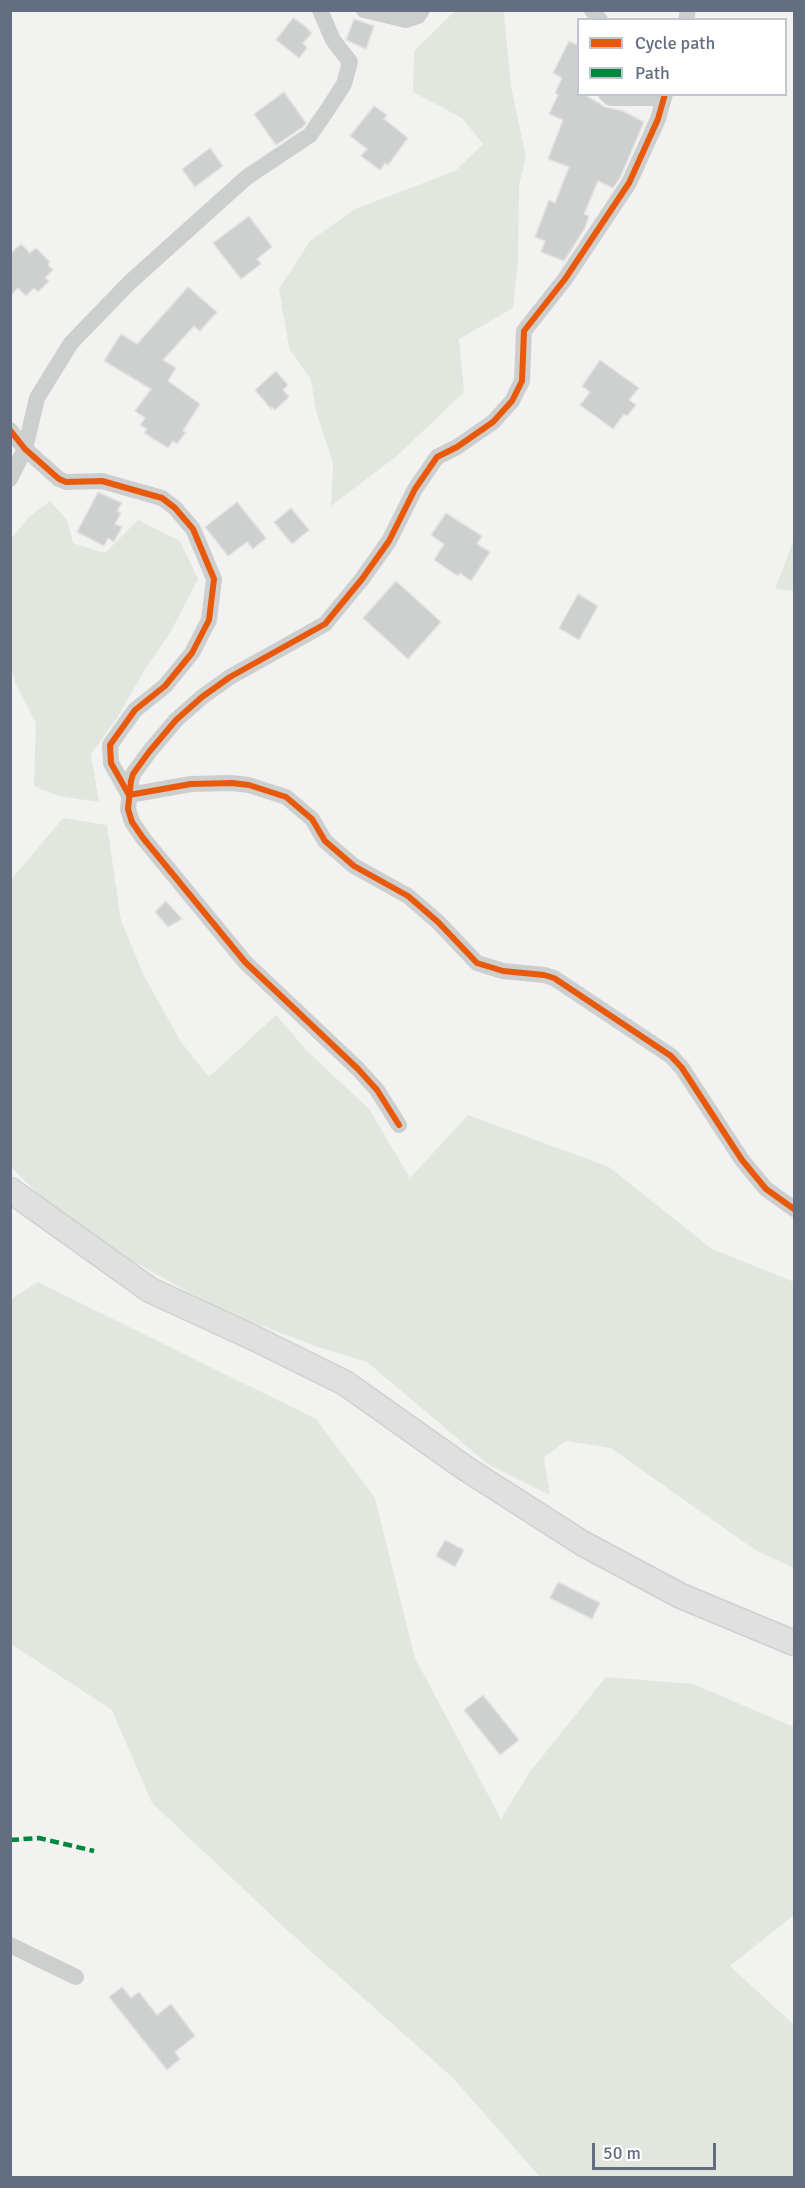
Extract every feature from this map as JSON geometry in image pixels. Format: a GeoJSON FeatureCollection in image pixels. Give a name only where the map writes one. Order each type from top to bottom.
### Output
{"type":"FeatureCollection","features":[{"type":"Feature","properties":{"kind":"main road"},"geometry":{"type":"LineString","coordinates":[[10,1190],[150,1290],[345,1383],[465,1468],[582,1543],[681,1596],[795,1643]]}},
{"type":"Feature","properties":{"kind":"street"},"geometry":{"type":"LineString","coordinates":[[10,479],[25,449],[37,398],[71,343],[129,283],[247,177],[310,135],[328,109],[344,84],[350,62],[333,40],[320,10]]}},
{"type":"Feature","properties":{"kind":"street"},"geometry":{"type":"LineString","coordinates":[[364,10],[406,20],[418,16],[422,10]]}},
{"type":"Feature","properties":{"kind":"street"},"geometry":{"type":"LineString","coordinates":[[399,1125],[377,1090],[358,1069],[245,962],[143,838],[132,822],[128,804],[129,795],[134,774],[149,752],[176,720],[202,697],[230,676],[325,624],[362,579],[389,541],[415,489],[437,457],[457,447],[493,422],[512,401],[522,381],[524,331],[565,279],[630,183],[658,119],[665,96],[611,98],[608,96]]}},
{"type":"Feature","properties":{"kind":"street"},"geometry":{"type":"LineString","coordinates":[[10,430],[25,449],[58,478],[66,482],[102,481],[162,498],[175,508],[193,529],[214,579],[209,621],[192,653],[165,686],[135,710],[110,745],[111,763],[129,795]]}},
{"type":"Feature","properties":{"kind":"street"},"geometry":{"type":"LineString","coordinates":[[129,795],[190,784],[232,783],[249,785],[286,797],[312,819],[325,841],[354,866],[408,896],[438,922],[477,963],[503,971],[554,978],[671,1056],[688,1077],[742,1160],[766,1189],[795,1209]]}},
{"type":"Feature","properties":{"kind":"street"},"geometry":{"type":"LineString","coordinates":[[10,1945],[76,1977]]}},
{"type":"Feature","properties":{"kind":"shaded area"},"geometry":{"type":"Polygon","coordinates":[[[455,11],[501,11],[504,13],[511,86],[526,157],[519,185],[518,261],[513,308],[459,339],[464,392],[398,455],[331,506],[333,463],[316,411],[311,380],[289,348],[279,289],[310,241],[355,209],[455,171],[483,144],[462,118],[413,92],[414,51],[455,11]]]}},
{"type":"Feature","properties":{"kind":"shaded area"},"geometry":{"type":"Polygon","coordinates":[[[50,501],[67,520],[73,543],[105,553],[138,520],[180,541],[198,579],[170,633],[145,669],[117,718],[91,754],[99,802],[58,796],[34,786],[36,723],[15,682],[11,667],[11,539],[29,517],[50,501]]]}},
{"type":"Feature","properties":{"kind":"shaded area"},"geometry":{"type":"Polygon","coordinates":[[[794,539],[794,591],[775,589],[794,539]]]}},
{"type":"Feature","properties":{"kind":"shaded area"},"geometry":{"type":"Polygon","coordinates":[[[63,818],[107,825],[121,920],[143,974],[181,1042],[209,1077],[276,1015],[306,1050],[369,1109],[410,1178],[468,1115],[609,1167],[712,1249],[794,1282],[794,1568],[755,1550],[611,1448],[566,1441],[544,1457],[550,1495],[489,1465],[367,1362],[315,1346],[221,1310],[129,1259],[48,1204],[11,1167],[10,881],[63,818]]]}},
{"type":"Feature","properties":{"kind":"shaded area"},"geometry":{"type":"Polygon","coordinates":[[[38,1282],[316,1419],[375,1498],[415,1658],[501,1819],[529,1773],[606,1677],[693,1684],[794,1727],[794,1915],[730,1966],[794,2025],[794,2177],[540,2177],[452,2077],[286,1929],[152,1803],[112,1710],[11,1644],[11,1299],[38,1282]]]}},
{"type":"Feature","properties":{"kind":"building"},"geometry":{"type":"Polygon","coordinates":[[[293,18],[312,33],[303,43],[307,48],[299,58],[276,40],[293,18]]]}},
{"type":"Feature","properties":{"kind":"building"},"geometry":{"type":"Polygon","coordinates":[[[354,19],[374,26],[366,49],[346,40],[354,19]]]}},
{"type":"Feature","properties":{"kind":"building"},"geometry":{"type":"Polygon","coordinates":[[[569,41],[577,45],[577,96],[587,96],[605,107],[623,111],[644,122],[620,178],[613,188],[598,181],[584,214],[589,216],[585,228],[564,261],[541,252],[545,241],[535,237],[549,200],[555,203],[569,167],[548,159],[563,120],[549,114],[558,95],[555,93],[562,78],[553,73],[569,41]]]}},
{"type":"Feature","properties":{"kind":"building"},"geometry":{"type":"Polygon","coordinates":[[[284,92],[306,123],[276,145],[254,114],[284,92]]]}},
{"type":"Feature","properties":{"kind":"building"},"geometry":{"type":"Polygon","coordinates":[[[374,106],[387,115],[384,119],[408,138],[388,165],[385,163],[380,170],[361,156],[367,149],[350,136],[374,106]]]}},
{"type":"Feature","properties":{"kind":"building"},"geometry":{"type":"Polygon","coordinates":[[[210,148],[223,166],[195,187],[182,169],[210,148]]]}},
{"type":"Feature","properties":{"kind":"building"},"geometry":{"type":"Polygon","coordinates":[[[249,216],[272,247],[257,259],[261,264],[241,279],[213,243],[249,216]]]}},
{"type":"Feature","properties":{"kind":"building"},"geometry":{"type":"Polygon","coordinates":[[[21,244],[30,253],[36,248],[50,262],[48,265],[53,270],[45,278],[49,281],[38,292],[34,288],[26,296],[18,288],[10,296],[10,254],[21,244]]]}},
{"type":"Feature","properties":{"kind":"building"},"geometry":{"type":"Polygon","coordinates":[[[188,287],[217,312],[200,331],[194,326],[163,360],[176,368],[168,381],[200,404],[183,431],[186,432],[177,444],[173,441],[168,448],[144,433],[147,429],[140,425],[145,418],[135,411],[151,389],[104,361],[121,334],[137,344],[188,287]]]}},
{"type":"Feature","properties":{"kind":"building"},"geometry":{"type":"Polygon","coordinates":[[[600,360],[639,388],[629,400],[636,405],[627,416],[624,414],[613,429],[580,405],[590,392],[582,386],[600,360]]]}},
{"type":"Feature","properties":{"kind":"building"},"geometry":{"type":"Polygon","coordinates":[[[276,371],[288,385],[283,390],[289,397],[275,410],[272,407],[271,409],[255,390],[276,371]]]}},
{"type":"Feature","properties":{"kind":"building"},"geometry":{"type":"Polygon","coordinates":[[[98,492],[122,503],[117,511],[121,513],[115,524],[122,527],[114,542],[108,538],[104,546],[77,532],[98,492]]]}},
{"type":"Feature","properties":{"kind":"building"},"geometry":{"type":"Polygon","coordinates":[[[237,502],[266,538],[253,549],[247,542],[228,556],[205,527],[237,502]]]}},
{"type":"Feature","properties":{"kind":"building"},"geometry":{"type":"Polygon","coordinates":[[[291,508],[309,530],[292,544],[274,522],[291,508]]]}},
{"type":"Feature","properties":{"kind":"building"},"geometry":{"type":"Polygon","coordinates":[[[446,513],[482,536],[477,544],[490,552],[471,581],[460,573],[458,576],[434,560],[444,544],[431,535],[446,513]]]}},
{"type":"Feature","properties":{"kind":"building"},"geometry":{"type":"Polygon","coordinates":[[[396,581],[441,622],[408,659],[363,618],[396,581]]]}},
{"type":"Feature","properties":{"kind":"building"},"geometry":{"type":"Polygon","coordinates":[[[578,594],[598,606],[579,640],[559,628],[578,594]]]}},
{"type":"Feature","properties":{"kind":"building"},"geometry":{"type":"Polygon","coordinates":[[[166,901],[182,919],[168,927],[155,912],[166,901]]]}},
{"type":"Feature","properties":{"kind":"building"},"geometry":{"type":"Polygon","coordinates":[[[445,1540],[464,1550],[455,1567],[436,1556],[445,1540]]]}},
{"type":"Feature","properties":{"kind":"building"},"geometry":{"type":"Polygon","coordinates":[[[558,1582],[600,1603],[592,1619],[550,1598],[558,1582]]]}},
{"type":"Feature","properties":{"kind":"building"},"geometry":{"type":"Polygon","coordinates":[[[483,1695],[519,1740],[500,1755],[464,1710],[483,1695]]]}},
{"type":"Feature","properties":{"kind":"building"},"geometry":{"type":"Polygon","coordinates":[[[122,1987],[131,1998],[139,1992],[157,2015],[171,2004],[195,2036],[175,2052],[180,2059],[167,2070],[109,1997],[122,1987]]]}},
{"type":"Feature","properties":{"kind":"marked path"},"geometry":{"type":"LineString","coordinates":[[10,1840],[39,1838],[94,1851]]}},
{"type":"Feature","properties":{"kind":"cycle path"},"geometry":{"type":"LineString","coordinates":[[399,1125],[377,1090],[358,1069],[245,962],[143,838],[132,822],[128,809],[131,781],[133,774],[149,752],[176,720],[202,697],[230,677],[325,624],[362,579],[389,541],[415,489],[437,457],[457,447],[493,422],[512,401],[522,381],[524,331],[565,279],[629,183],[658,119],[664,96]]}},
{"type":"Feature","properties":{"kind":"cycle path"},"geometry":{"type":"LineString","coordinates":[[10,430],[25,449],[59,479],[66,482],[102,481],[162,498],[175,508],[193,529],[214,579],[209,620],[192,653],[165,686],[135,710],[110,745],[111,763],[129,795],[191,784],[232,783],[249,785],[286,797],[312,819],[325,841],[354,866],[408,896],[438,922],[477,963],[503,971],[554,978],[671,1056],[682,1068],[742,1160],[766,1189],[794,1209]]}}]}
